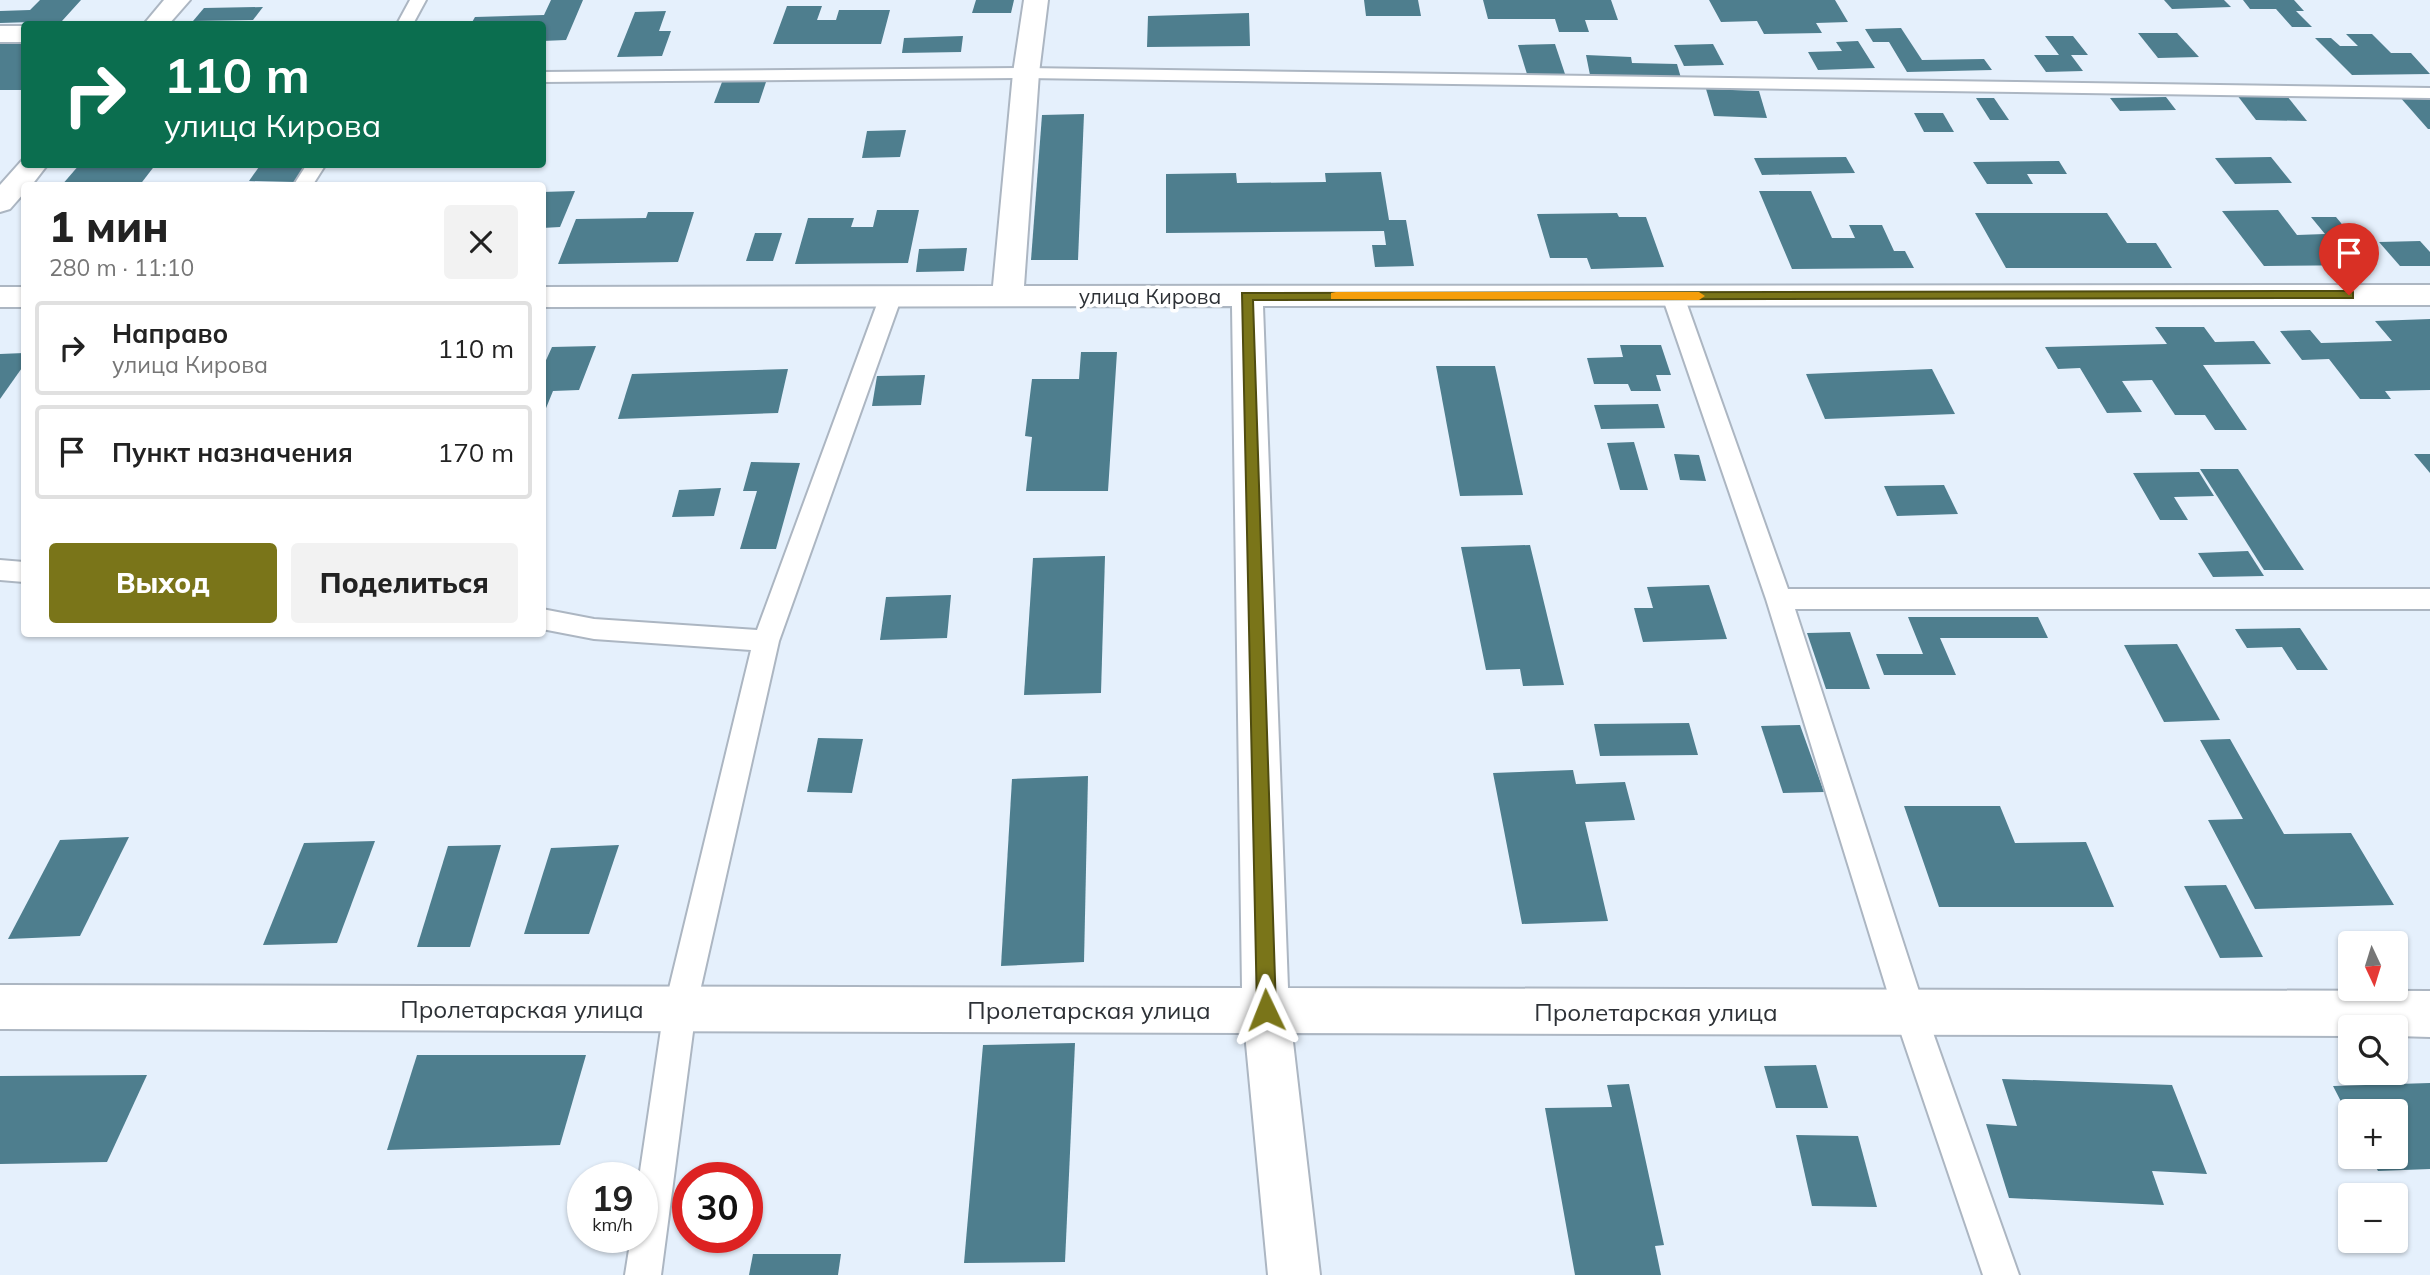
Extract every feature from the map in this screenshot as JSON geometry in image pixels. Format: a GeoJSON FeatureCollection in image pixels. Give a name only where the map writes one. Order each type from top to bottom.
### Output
{"type":"FeatureCollection","features":[{"type":"Feature","properties":{"kind":"street"},"geometry":{"type":"LineString","coordinates":[[159,21],[178,0]]}},
{"type":"Feature","properties":{"kind":"street"},"geometry":{"type":"LineString","coordinates":[[1008,296],[1026,73],[1036,0]]}},
{"type":"Feature","properties":{"kind":"street"},"geometry":{"type":"LineString","coordinates":[[0,34],[21,34]]}},
{"type":"Feature","properties":{"kind":"street"},"geometry":{"type":"LineString","coordinates":[[0,203],[31,168]]}},
{"type":"Feature","properties":{"kind":"street","name":"улица Кирова"},"geometry":{"type":"LineString","coordinates":[[546,297],[2430,295]]}},
{"type":"Feature","properties":{"kind":"street"},"geometry":{"type":"LineString","coordinates":[[1247,296],[1266,1010],[1294,1275]]}},
{"type":"Feature","properties":{"kind":"street"},"geometry":{"type":"LineString","coordinates":[[0,297],[21,297]]}},
{"type":"Feature","properties":{"kind":"street","name":"Пролетарская улица"},"geometry":{"type":"LineString","coordinates":[[0,1007],[2430,1014]]}},
{"type":"Feature","properties":{"kind":"lane"},"geometry":{"type":"LineString","coordinates":[[407,21],[418,0]]}},
{"type":"Feature","properties":{"kind":"lane"},"geometry":{"type":"LineString","coordinates":[[546,77],[1026,73],[2430,93]]}},
{"type":"Feature","properties":{"kind":"lane"},"geometry":{"type":"LineString","coordinates":[[643,1275],[680,1009],[766,640],[891,296]]}},
{"type":"Feature","properties":{"kind":"lane"},"geometry":{"type":"LineString","coordinates":[[1673,296],[1779,599],[1910,1013],[2001,1275]]}},
{"type":"Feature","properties":{"kind":"lane"},"geometry":{"type":"LineString","coordinates":[[0,570],[21,572]]}},
{"type":"Feature","properties":{"kind":"lane"},"geometry":{"type":"LineString","coordinates":[[1779,599],[2430,599]]}},
{"type":"Feature","properties":{"kind":"lane"},"geometry":{"type":"LineString","coordinates":[[546,620],[594,629],[766,640]]}},
{"type":"Feature","properties":{"kind":"building"},"geometry":{"type":"Polygon","coordinates":[[[40,0],[81,0],[62,21],[0,23],[0,11],[30,10],[40,0]]]}},
{"type":"Feature","properties":{"kind":"building"},"geometry":{"type":"Polygon","coordinates":[[[551,0],[583,0],[566,40],[546,41],[546,21],[473,21],[475,17],[544,15],[551,0]]]}},
{"type":"Feature","properties":{"kind":"building"},"geometry":{"type":"Polygon","coordinates":[[[976,0],[1014,0],[1011,13],[972,13],[976,0]]]}},
{"type":"Feature","properties":{"kind":"building"},"geometry":{"type":"Polygon","coordinates":[[[1364,0],[1418,0],[1421,16],[1366,16],[1364,0]]]}},
{"type":"Feature","properties":{"kind":"building"},"geometry":{"type":"Polygon","coordinates":[[[1483,0],[1611,0],[1618,20],[1585,20],[1589,32],[1559,32],[1555,19],[1488,19],[1483,0]]]}},
{"type":"Feature","properties":{"kind":"building"},"geometry":{"type":"Polygon","coordinates":[[[1709,0],[1835,0],[1848,22],[1816,23],[1822,33],[1764,34],[1757,21],[1721,22],[1709,0]]]}},
{"type":"Feature","properties":{"kind":"building"},"geometry":{"type":"Polygon","coordinates":[[[2164,0],[2224,0],[2231,7],[2172,9],[2164,0]]]}},
{"type":"Feature","properties":{"kind":"building"},"geometry":{"type":"Polygon","coordinates":[[[2243,0],[2294,0],[2304,11],[2296,11],[2312,27],[2292,27],[2276,9],[2250,9],[2243,0]]]}},
{"type":"Feature","properties":{"kind":"building"},"geometry":{"type":"Polygon","coordinates":[[[787,6],[822,6],[817,20],[836,20],[839,10],[890,10],[881,44],[773,44],[787,6]]]}},
{"type":"Feature","properties":{"kind":"building"},"geometry":{"type":"Polygon","coordinates":[[[263,7],[253,20],[193,21],[204,8],[263,7]]]}},
{"type":"Feature","properties":{"kind":"building"},"geometry":{"type":"Polygon","coordinates":[[[666,11],[659,31],[671,31],[662,56],[617,57],[635,12],[666,11]]]}},
{"type":"Feature","properties":{"kind":"building"},"geometry":{"type":"Polygon","coordinates":[[[1249,13],[1250,46],[1147,47],[1148,16],[1249,13]]]}},
{"type":"Feature","properties":{"kind":"building"},"geometry":{"type":"Polygon","coordinates":[[[1901,28],[1922,60],[1984,59],[1992,70],[1907,72],[1889,42],[1873,42],[1865,29],[1901,28]]]}},
{"type":"Feature","properties":{"kind":"building"},"geometry":{"type":"Polygon","coordinates":[[[2138,33],[2177,33],[2199,57],[2158,58],[2138,33]]]}},
{"type":"Feature","properties":{"kind":"building"},"geometry":{"type":"Polygon","coordinates":[[[2346,34],[2372,34],[2391,53],[2411,53],[2430,74],[2352,75],[2315,38],[2331,38],[2340,46],[2358,46],[2346,34]]]}},
{"type":"Feature","properties":{"kind":"building"},"geometry":{"type":"Polygon","coordinates":[[[963,36],[961,52],[902,53],[904,38],[963,36]]]}},
{"type":"Feature","properties":{"kind":"building"},"geometry":{"type":"Polygon","coordinates":[[[2045,36],[2073,36],[2088,55],[2071,55],[2083,71],[2046,72],[2034,55],[2059,55],[2045,36]]]}},
{"type":"Feature","properties":{"kind":"building"},"geometry":{"type":"Polygon","coordinates":[[[1858,41],[1875,68],[1818,70],[1808,52],[1842,51],[1836,42],[1858,41]]]}},
{"type":"Feature","properties":{"kind":"building"},"geometry":{"type":"Polygon","coordinates":[[[0,44],[21,44],[21,90],[0,90],[0,44]]]}},
{"type":"Feature","properties":{"kind":"building"},"geometry":{"type":"Polygon","coordinates":[[[1555,44],[1565,74],[1527,74],[1518,45],[1555,44]]]}},
{"type":"Feature","properties":{"kind":"building"},"geometry":{"type":"Polygon","coordinates":[[[1713,44],[1724,65],[1684,66],[1674,45],[1713,44]]]}},
{"type":"Feature","properties":{"kind":"building"},"geometry":{"type":"Polygon","coordinates":[[[1586,55],[1631,57],[1632,63],[1677,64],[1681,78],[1590,75],[1586,55]]]}},
{"type":"Feature","properties":{"kind":"building"},"geometry":{"type":"Polygon","coordinates":[[[722,82],[766,82],[759,103],[714,103],[722,82]]]}},
{"type":"Feature","properties":{"kind":"building"},"geometry":{"type":"Polygon","coordinates":[[[1706,89],[1759,91],[1767,118],[1714,116],[1706,89]]]}},
{"type":"Feature","properties":{"kind":"building"},"geometry":{"type":"Polygon","coordinates":[[[2237,95],[2287,96],[2307,121],[2256,120],[2237,95]]]}},
{"type":"Feature","properties":{"kind":"building"},"geometry":{"type":"Polygon","coordinates":[[[2399,96],[2430,98],[2430,129],[2428,129],[2399,96]]]}},
{"type":"Feature","properties":{"kind":"building"},"geometry":{"type":"Polygon","coordinates":[[[2166,97],[2176,110],[2120,111],[2110,98],[2166,97]]]}},
{"type":"Feature","properties":{"kind":"building"},"geometry":{"type":"Polygon","coordinates":[[[1976,98],[1994,98],[2009,120],[1990,120],[1976,98]]]}},
{"type":"Feature","properties":{"kind":"building"},"geometry":{"type":"Polygon","coordinates":[[[1914,113],[1943,113],[1954,132],[1924,132],[1914,113]]]}},
{"type":"Feature","properties":{"kind":"building"},"geometry":{"type":"Polygon","coordinates":[[[1084,114],[1078,260],[1031,260],[1042,115],[1084,114]]]}},
{"type":"Feature","properties":{"kind":"building"},"geometry":{"type":"Polygon","coordinates":[[[906,130],[900,157],[862,158],[867,131],[906,130]]]}},
{"type":"Feature","properties":{"kind":"building"},"geometry":{"type":"Polygon","coordinates":[[[1846,157],[1855,173],[1762,175],[1754,158],[1846,157]]]}},
{"type":"Feature","properties":{"kind":"building"},"geometry":{"type":"Polygon","coordinates":[[[2271,157],[2292,183],[2235,184],[2215,158],[2271,157]]]}},
{"type":"Feature","properties":{"kind":"building"},"geometry":{"type":"Polygon","coordinates":[[[2059,161],[2067,174],[2027,174],[2033,184],[1987,184],[1973,162],[2059,161]]]}},
{"type":"Feature","properties":{"kind":"building"},"geometry":{"type":"Polygon","coordinates":[[[77,168],[153,168],[142,182],[64,182],[77,168]]]}},
{"type":"Feature","properties":{"kind":"building"},"geometry":{"type":"Polygon","coordinates":[[[258,168],[304,168],[295,182],[249,181],[258,168]]]}},
{"type":"Feature","properties":{"kind":"building"},"geometry":{"type":"Polygon","coordinates":[[[1381,172],[1389,220],[1406,220],[1414,266],[1375,267],[1372,245],[1386,245],[1384,231],[1166,233],[1166,174],[1236,173],[1237,183],[1326,182],[1325,173],[1381,172]]]}},
{"type":"Feature","properties":{"kind":"building"},"geometry":{"type":"Polygon","coordinates":[[[575,191],[560,227],[546,228],[546,192],[575,191]]]}},
{"type":"Feature","properties":{"kind":"building"},"geometry":{"type":"Polygon","coordinates":[[[1759,191],[1811,191],[1832,238],[1855,238],[1849,225],[1882,225],[1894,251],[1905,251],[1914,268],[1792,269],[1759,191]]]}},
{"type":"Feature","properties":{"kind":"building"},"geometry":{"type":"Polygon","coordinates":[[[877,210],[919,210],[908,263],[795,264],[808,218],[854,218],[851,227],[873,227],[877,210]]]}},
{"type":"Feature","properties":{"kind":"building"},"geometry":{"type":"Polygon","coordinates":[[[2278,210],[2297,235],[2325,234],[2311,217],[2336,217],[2376,265],[2264,266],[2222,211],[2278,210]]]}},
{"type":"Feature","properties":{"kind":"building"},"geometry":{"type":"Polygon","coordinates":[[[648,212],[694,212],[678,262],[558,264],[576,219],[646,218],[648,212]]]}},
{"type":"Feature","properties":{"kind":"building"},"geometry":{"type":"Polygon","coordinates":[[[1617,213],[1619,217],[1646,217],[1664,267],[1591,269],[1587,258],[1550,258],[1537,214],[1617,213]]]}},
{"type":"Feature","properties":{"kind":"building"},"geometry":{"type":"Polygon","coordinates":[[[1975,213],[2107,213],[2127,243],[2156,243],[2172,268],[2006,268],[1975,213]]]}},
{"type":"Feature","properties":{"kind":"building"},"geometry":{"type":"Polygon","coordinates":[[[755,233],[782,233],[773,261],[746,261],[755,233]]]}},
{"type":"Feature","properties":{"kind":"building"},"geometry":{"type":"Polygon","coordinates":[[[2420,241],[2430,252],[2430,266],[2400,266],[2379,242],[2420,241]]]}},
{"type":"Feature","properties":{"kind":"building"},"geometry":{"type":"Polygon","coordinates":[[[967,248],[964,271],[916,272],[919,249],[967,248]]]}},
{"type":"Feature","properties":{"kind":"building"},"geometry":{"type":"Polygon","coordinates":[[[2430,319],[2430,390],[2385,391],[2391,399],[2360,399],[2329,359],[2302,360],[2280,331],[2310,330],[2321,343],[2392,341],[2375,321],[2430,319]]]}},
{"type":"Feature","properties":{"kind":"building"},"geometry":{"type":"Polygon","coordinates":[[[2155,327],[2204,327],[2215,342],[2254,341],[2271,364],[2203,365],[2247,430],[2215,430],[2205,415],[2175,415],[2152,380],[2122,381],[2142,412],[2107,413],[2080,368],[2058,369],[2045,347],[2167,344],[2155,327]]]}},
{"type":"Feature","properties":{"kind":"building"},"geometry":{"type":"Polygon","coordinates":[[[1620,345],[1661,345],[1671,375],[1656,375],[1661,391],[1631,391],[1628,384],[1594,384],[1587,358],[1623,357],[1620,345]]]}},
{"type":"Feature","properties":{"kind":"building"},"geometry":{"type":"Polygon","coordinates":[[[596,346],[579,390],[553,391],[546,408],[546,360],[552,347],[596,346]]]}},
{"type":"Feature","properties":{"kind":"building"},"geometry":{"type":"Polygon","coordinates":[[[1081,352],[1117,352],[1108,491],[1026,491],[1032,437],[1025,436],[1032,379],[1079,379],[1081,352]]]}},
{"type":"Feature","properties":{"kind":"building"},"geometry":{"type":"Polygon","coordinates":[[[21,353],[21,369],[0,399],[0,354],[21,353]]]}},
{"type":"Feature","properties":{"kind":"building"},"geometry":{"type":"Polygon","coordinates":[[[1436,366],[1495,366],[1523,495],[1460,496],[1436,366]]]}},
{"type":"Feature","properties":{"kind":"building"},"geometry":{"type":"Polygon","coordinates":[[[788,369],[778,413],[618,419],[632,374],[788,369]]]}},
{"type":"Feature","properties":{"kind":"building"},"geometry":{"type":"Polygon","coordinates":[[[1932,369],[1955,414],[1825,419],[1806,374],[1932,369]]]}},
{"type":"Feature","properties":{"kind":"building"},"geometry":{"type":"Polygon","coordinates":[[[925,375],[921,405],[872,406],[877,376],[925,375]]]}},
{"type":"Feature","properties":{"kind":"building"},"geometry":{"type":"Polygon","coordinates":[[[1658,404],[1665,428],[1601,429],[1594,405],[1658,404]]]}},
{"type":"Feature","properties":{"kind":"building"},"geometry":{"type":"Polygon","coordinates":[[[1634,442],[1648,490],[1620,490],[1607,443],[1634,442]]]}},
{"type":"Feature","properties":{"kind":"building"},"geometry":{"type":"Polygon","coordinates":[[[1674,454],[1699,455],[1706,481],[1680,480],[1674,454]]]}},
{"type":"Feature","properties":{"kind":"building"},"geometry":{"type":"Polygon","coordinates":[[[2414,454],[2430,454],[2430,473],[2414,454]]]}},
{"type":"Feature","properties":{"kind":"building"},"geometry":{"type":"Polygon","coordinates":[[[751,462],[800,463],[776,549],[740,549],[757,491],[743,491],[751,462]]]}},
{"type":"Feature","properties":{"kind":"building"},"geometry":{"type":"Polygon","coordinates":[[[2200,469],[2238,469],[2304,570],[2264,570],[2200,469]]]}},
{"type":"Feature","properties":{"kind":"building"},"geometry":{"type":"Polygon","coordinates":[[[2199,472],[2214,496],[2174,497],[2188,520],[2160,520],[2133,473],[2199,472]]]}},
{"type":"Feature","properties":{"kind":"building"},"geometry":{"type":"Polygon","coordinates":[[[1944,485],[1958,514],[1897,516],[1884,486],[1944,485]]]}},
{"type":"Feature","properties":{"kind":"building"},"geometry":{"type":"Polygon","coordinates":[[[721,488],[714,516],[672,517],[679,490],[721,488]]]}},
{"type":"Feature","properties":{"kind":"building"},"geometry":{"type":"Polygon","coordinates":[[[1530,545],[1564,685],[1523,686],[1520,669],[1486,670],[1461,547],[1530,545]]]}},
{"type":"Feature","properties":{"kind":"building"},"geometry":{"type":"Polygon","coordinates":[[[2248,551],[2264,576],[2213,577],[2198,553],[2248,551]]]}},
{"type":"Feature","properties":{"kind":"building"},"geometry":{"type":"Polygon","coordinates":[[[1105,556],[1101,693],[1024,695],[1033,558],[1105,556]]]}},
{"type":"Feature","properties":{"kind":"building"},"geometry":{"type":"Polygon","coordinates":[[[1709,585],[1727,639],[1643,642],[1634,608],[1653,608],[1647,587],[1709,585]]]}},
{"type":"Feature","properties":{"kind":"building"},"geometry":{"type":"Polygon","coordinates":[[[951,595],[947,638],[880,640],[886,597],[951,595]]]}},
{"type":"Feature","properties":{"kind":"building"},"geometry":{"type":"Polygon","coordinates":[[[1908,617],[2038,617],[2048,638],[1940,638],[1956,675],[1884,675],[1876,654],[1923,654],[1908,617]]]}},
{"type":"Feature","properties":{"kind":"building"},"geometry":{"type":"Polygon","coordinates":[[[2300,628],[2328,670],[2297,670],[2282,647],[2247,648],[2235,629],[2300,628]]]}},
{"type":"Feature","properties":{"kind":"building"},"geometry":{"type":"Polygon","coordinates":[[[1850,632],[1870,689],[1826,689],[1807,633],[1850,632]]]}},
{"type":"Feature","properties":{"kind":"building"},"geometry":{"type":"Polygon","coordinates":[[[2177,644],[2220,720],[2164,722],[2124,645],[2177,644]]]}},
{"type":"Feature","properties":{"kind":"building"},"geometry":{"type":"Polygon","coordinates":[[[1689,723],[1698,755],[1600,756],[1594,724],[1689,723]]]}},
{"type":"Feature","properties":{"kind":"building"},"geometry":{"type":"Polygon","coordinates":[[[1800,725],[1824,792],[1783,793],[1761,726],[1800,725]]]}},
{"type":"Feature","properties":{"kind":"building"},"geometry":{"type":"Polygon","coordinates":[[[818,738],[863,739],[852,793],[807,792],[818,738]]]}},
{"type":"Feature","properties":{"kind":"building"},"geometry":{"type":"Polygon","coordinates":[[[2230,739],[2284,834],[2351,833],[2394,905],[2255,909],[2208,820],[2243,819],[2200,740],[2230,739]]]}},
{"type":"Feature","properties":{"kind":"building"},"geometry":{"type":"Polygon","coordinates":[[[1573,770],[1576,784],[1625,782],[1635,820],[1585,822],[1608,921],[1522,924],[1493,773],[1573,770]]]}},
{"type":"Feature","properties":{"kind":"building"},"geometry":{"type":"Polygon","coordinates":[[[1088,776],[1084,962],[1001,966],[1012,779],[1088,776]]]}},
{"type":"Feature","properties":{"kind":"building"},"geometry":{"type":"Polygon","coordinates":[[[1904,806],[2000,806],[2015,843],[2086,842],[2114,907],[1939,907],[1904,806]]]}},
{"type":"Feature","properties":{"kind":"building"},"geometry":{"type":"Polygon","coordinates":[[[129,837],[80,936],[8,939],[60,840],[129,837]]]}},
{"type":"Feature","properties":{"kind":"building"},"geometry":{"type":"Polygon","coordinates":[[[375,841],[337,943],[263,945],[304,843],[375,841]]]}},
{"type":"Feature","properties":{"kind":"building"},"geometry":{"type":"Polygon","coordinates":[[[501,845],[470,947],[417,947],[448,846],[501,845]]]}},
{"type":"Feature","properties":{"kind":"building"},"geometry":{"type":"Polygon","coordinates":[[[619,845],[589,934],[524,934],[551,848],[619,845]]]}},
{"type":"Feature","properties":{"kind":"building"},"geometry":{"type":"Polygon","coordinates":[[[2226,885],[2263,957],[2220,958],[2184,886],[2226,885]]]}},
{"type":"Feature","properties":{"kind":"building"},"geometry":{"type":"Polygon","coordinates":[[[1075,1043],[1065,1262],[964,1263],[983,1045],[1075,1043]]]}},
{"type":"Feature","properties":{"kind":"building"},"geometry":{"type":"Polygon","coordinates":[[[417,1055],[586,1055],[560,1145],[387,1150],[417,1055]]]}},
{"type":"Feature","properties":{"kind":"building"},"geometry":{"type":"Polygon","coordinates":[[[1816,1065],[1828,1108],[1776,1108],[1764,1066],[1816,1065]]]}},
{"type":"Feature","properties":{"kind":"building"},"geometry":{"type":"Polygon","coordinates":[[[147,1075],[107,1162],[0,1164],[0,1076],[147,1075]]]}},
{"type":"Feature","properties":{"kind":"building"},"geometry":{"type":"Polygon","coordinates":[[[2002,1079],[2172,1085],[2207,1174],[2152,1171],[2164,1205],[2009,1198],[1986,1124],[2017,1126],[2002,1079]]]}},
{"type":"Feature","properties":{"kind":"building"},"geometry":{"type":"Polygon","coordinates":[[[2430,1083],[2430,1169],[2378,1171],[2377,1169],[2408,1169],[2408,1099],[2340,1099],[2333,1086],[2430,1083]]]}},
{"type":"Feature","properties":{"kind":"building"},"geometry":{"type":"Polygon","coordinates":[[[1629,1084],[1664,1245],[1655,1246],[1661,1275],[1575,1275],[1545,1108],[1612,1107],[1607,1085],[1629,1084]]]}},
{"type":"Feature","properties":{"kind":"building"},"geometry":{"type":"Polygon","coordinates":[[[1796,1135],[1858,1136],[1877,1207],[1812,1206],[1796,1135]]]}},
{"type":"Feature","properties":{"kind":"building"},"geometry":{"type":"Polygon","coordinates":[[[753,1254],[841,1254],[838,1275],[749,1275],[753,1254]]]}},
{"type":"Feature","properties":{"kind":"slow traffic"},"geometry":{"type":"LineString","coordinates":[[1336,296],[1699,296]]}},
{"type":"Feature","properties":{"kind":"route"},"geometry":{"type":"LineString","coordinates":[[1266,1010],[1247,296],[2349,295]]}}]}
